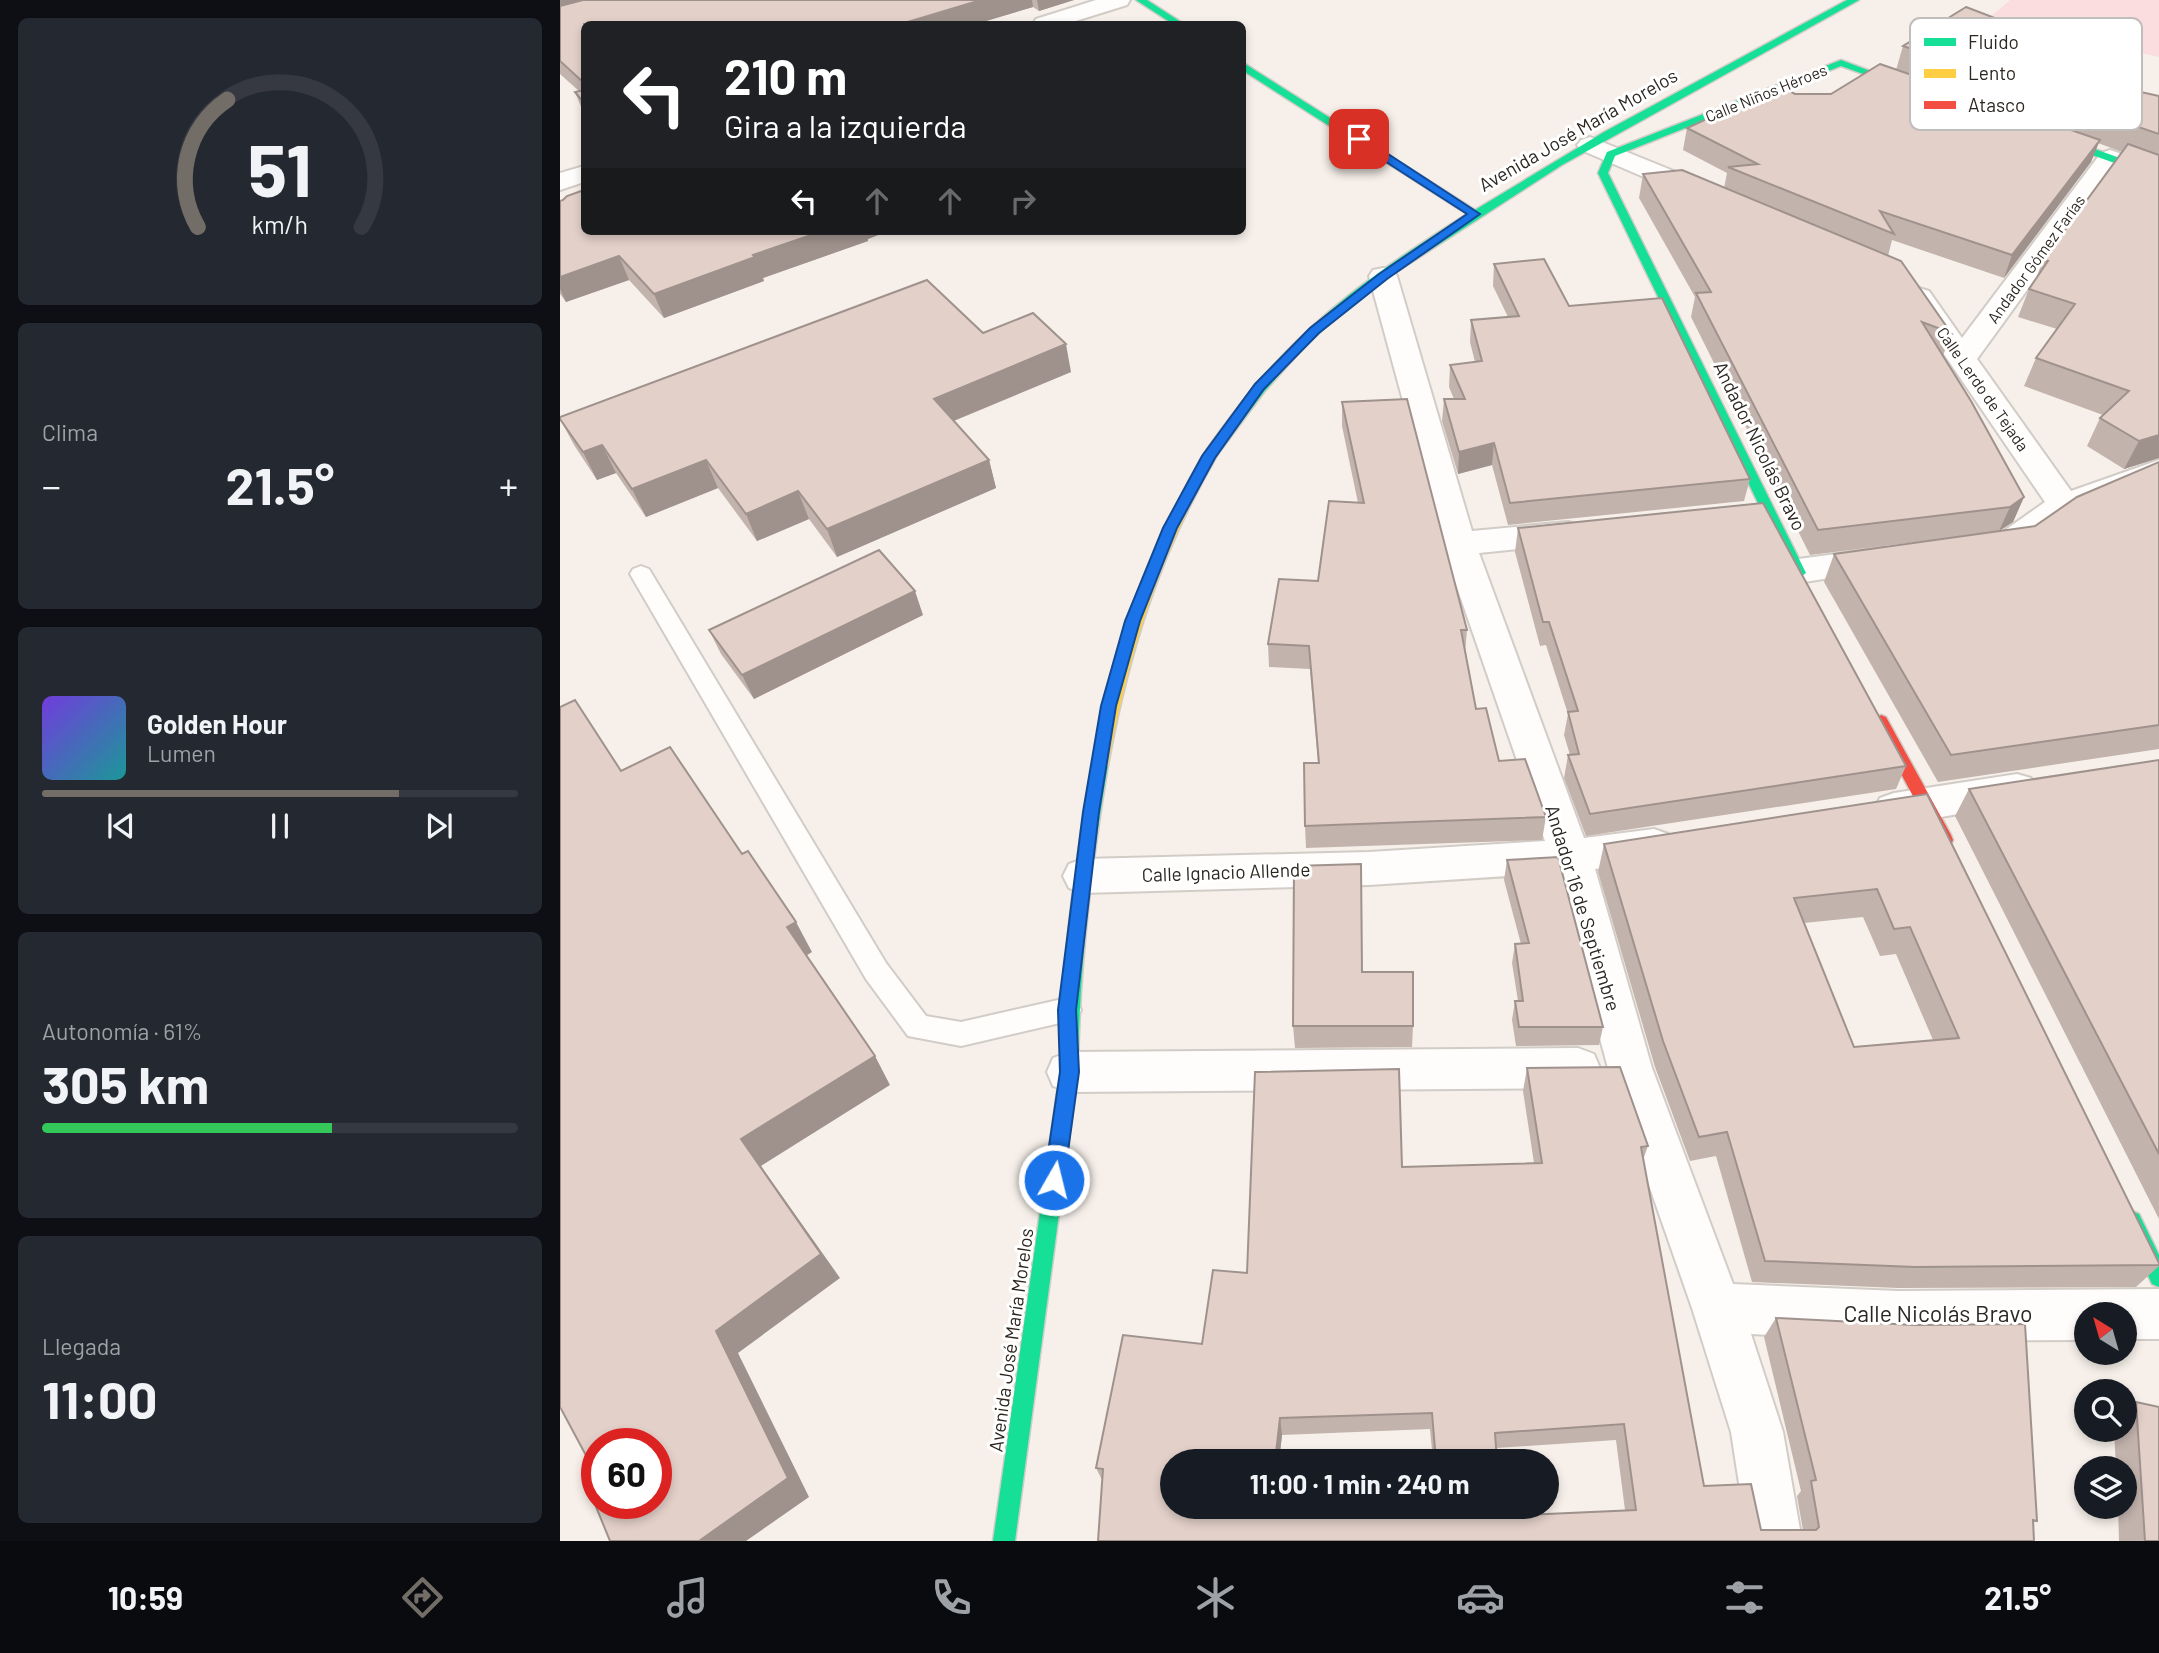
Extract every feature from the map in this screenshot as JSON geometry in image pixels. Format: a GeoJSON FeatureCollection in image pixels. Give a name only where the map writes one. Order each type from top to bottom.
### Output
{"type":"FeatureCollection","features":[{"type":"Feature","properties":{"kind":"main road"},"geometry":{"type":"LineString","coordinates":[[1141,0],[1174,21]]}},
{"type":"Feature","properties":{"kind":"main road","name":"Avenida José María Morelos"},"geometry":{"type":"LineString","coordinates":[[1004,1541],[1069,1072],[1067,1010],[1083,876],[1109,706],[1133,621],[1170,528],[1209,456],[1260,387],[1314,331],[1383,276],[1519,184],[1600,150],[1854,0]]}},
{"type":"Feature","properties":{"kind":"main road","name":"Calle Niños Héroes"},"geometry":{"type":"LineString","coordinates":[[1600,150],[1841,63],[1910,87]]}},
{"type":"Feature","properties":{"kind":"main road"},"geometry":{"type":"LineString","coordinates":[[1246,68],[1475,214]]}},
{"type":"Feature","properties":{"kind":"main road"},"geometry":{"type":"LineString","coordinates":[[2033,131],[2159,176]]}},
{"type":"Feature","properties":{"kind":"main road","name":"Andador Nicolás Bravo"},"geometry":{"type":"LineString","coordinates":[[1600,150],[1603,173],[1756,514],[1801,577]]}},
{"type":"Feature","properties":{"kind":"main road"},"geometry":{"type":"LineString","coordinates":[[1875,711],[1927,804],[1951,854]]}},
{"type":"Feature","properties":{"kind":"main road"},"geometry":{"type":"LineString","coordinates":[[2122,1202],[2159,1277]]}},
{"type":"Feature","properties":{"kind":"street"},"geometry":{"type":"LineString","coordinates":[[1053,21],[1119,0]]}},
{"type":"Feature","properties":{"kind":"street"},"geometry":{"type":"LineString","coordinates":[[1600,150],[1726,202]]}},
{"type":"Feature","properties":{"kind":"street","name":"Andador Gómez Farías"},"geometry":{"type":"LineString","coordinates":[[1962,359],[2110,158]]}},
{"type":"Feature","properties":{"kind":"street"},"geometry":{"type":"LineString","coordinates":[[560,182],[581,175]]}},
{"type":"Feature","properties":{"kind":"street","name":"Andador 16 de Septiembre"},"geometry":{"type":"LineString","coordinates":[[1383,276],[1459,544],[1571,857],[1630,1068],[1717,1308],[1757,1432],[1775,1541]]}},
{"type":"Feature","properties":{"kind":"street","name":"Calle Lerdo de Tejada"},"geometry":{"type":"LineString","coordinates":[[1905,277],[2064,505]]}},
{"type":"Feature","properties":{"kind":"street"},"geometry":{"type":"LineString","coordinates":[[1956,550],[2009,544],[2064,505],[2159,470]]}},
{"type":"Feature","properties":{"kind":"street"},"geometry":{"type":"LineString","coordinates":[[1459,544],[1594,530]]}},
{"type":"Feature","properties":{"kind":"street"},"geometry":{"type":"LineString","coordinates":[[1801,577],[1917,555]]}},
{"type":"Feature","properties":{"kind":"street"},"geometry":{"type":"LineString","coordinates":[[1858,814],[2050,784]]}},
{"type":"Feature","properties":{"kind":"street","name":"Calle Ignacio Allende"},"geometry":{"type":"LineString","coordinates":[[1083,876],[1457,864],[1571,857],[1694,839]]}},
{"type":"Feature","properties":{"kind":"street"},"geometry":{"type":"LineString","coordinates":[[1069,1072],[1630,1068]]}},
{"type":"Feature","properties":{"kind":"street","name":"Calle Nicolás Bravo"},"geometry":{"type":"LineString","coordinates":[[1717,1308],[1898,1316],[2159,1314]]}},
{"type":"Feature","properties":{"kind":"lane"},"geometry":{"type":"LineString","coordinates":[[641,575],[876,971],[918,1027],[961,1034],[1067,1010]]}},
{"type":"Feature","properties":{"kind":"shaded area"},"geometry":{"type":"Polygon","coordinates":[[[2010,0],[2159,0],[2159,57],[2142,53],[2142,18],[1989,18],[2010,0]]]}},
{"type":"Feature","properties":{"kind":"building"},"geometry":{"type":"Polygon","coordinates":[[[583,0],[981,0],[911,21],[581,21],[581,80],[560,61],[560,6],[583,0]]]}},
{"type":"Feature","properties":{"kind":"building"},"geometry":{"type":"Polygon","coordinates":[[[1966,7],[1995,18],[1948,18],[1966,7]]]}},
{"type":"Feature","properties":{"kind":"building"},"geometry":{"type":"Polygon","coordinates":[[[1880,64],[1910,74],[1910,130],[2071,130],[2100,140],[2012,255],[1880,211],[1894,234],[1728,167],[1758,164],[1687,128],[1779,86],[1795,94],[1831,94],[1880,64]]]}},
{"type":"Feature","properties":{"kind":"building"},"geometry":{"type":"Polygon","coordinates":[[[2142,92],[2159,96],[2159,134],[2142,128],[2142,92]]]}},
{"type":"Feature","properties":{"kind":"building"},"geometry":{"type":"Polygon","coordinates":[[[2128,144],[2159,155],[2159,435],[2139,441],[2100,418],[2129,391],[2036,358],[2075,304],[2029,289],[2048,261],[2043,260],[2128,144]]]}},
{"type":"Feature","properties":{"kind":"building"},"geometry":{"type":"Polygon","coordinates":[[[1682,170],[1901,261],[1951,333],[1922,322],[1971,401],[2024,497],[2010,507],[1818,530],[1696,293],[1711,292],[1643,174],[1682,170]]]}},
{"type":"Feature","properties":{"kind":"building"},"geometry":{"type":"Polygon","coordinates":[[[581,191],[581,235],[811,235],[654,294],[619,256],[560,277],[560,201],[581,191]]]}},
{"type":"Feature","properties":{"kind":"building"},"geometry":{"type":"Polygon","coordinates":[[[1544,259],[1569,306],[1662,298],[1750,479],[1510,503],[1494,443],[1459,452],[1444,399],[1465,399],[1450,365],[1482,361],[1471,320],[1519,316],[1494,264],[1544,259]]]}},
{"type":"Feature","properties":{"kind":"building"},"geometry":{"type":"Polygon","coordinates":[[[927,280],[983,333],[1033,313],[1066,344],[934,399],[989,460],[827,529],[798,491],[746,514],[706,460],[632,489],[602,445],[583,452],[560,419],[560,417],[927,280]]]}},
{"type":"Feature","properties":{"kind":"building"},"geometry":{"type":"Polygon","coordinates":[[[1407,399],[1467,630],[1461,630],[1476,709],[1486,708],[1499,761],[1525,759],[1546,817],[1305,826],[1304,763],[1319,763],[1309,646],[1268,644],[1279,579],[1318,581],[1329,501],[1364,503],[1342,402],[1407,399]]]}},
{"type":"Feature","properties":{"kind":"building"},"geometry":{"type":"Polygon","coordinates":[[[2159,462],[2159,725],[1951,755],[1834,554],[2035,526],[2077,497],[2159,462]]]}},
{"type":"Feature","properties":{"kind":"building"},"geometry":{"type":"Polygon","coordinates":[[[1763,503],[1906,766],[1590,814],[1568,755],[1579,754],[1568,712],[1578,711],[1549,622],[1543,622],[1518,528],[1763,503]]]}},
{"type":"Feature","properties":{"kind":"building"},"geometry":{"type":"Polygon","coordinates":[[[879,550],[915,591],[742,675],[709,630],[879,550]]]}},
{"type":"Feature","properties":{"kind":"building"},"geometry":{"type":"Polygon","coordinates":[[[575,700],[621,771],[670,747],[742,854],[748,851],[796,922],[787,927],[875,1056],[741,1139],[821,1254],[716,1331],[788,1478],[699,1541],[610,1541],[601,1519],[672,1519],[672,1428],[581,1428],[581,1446],[560,1407],[560,707],[575,700]]]}},
{"type":"Feature","properties":{"kind":"building"},"geometry":{"type":"Polygon","coordinates":[[[2159,760],[2159,1154],[1969,789],[2159,760]]]}},
{"type":"Feature","properties":{"kind":"building"},"geometry":{"type":"Polygon","coordinates":[[[1927,794],[2159,1265],[1915,1267],[1765,1261],[1727,1132],[1699,1137],[1663,1041],[1604,844],[1927,794]],[[1877,889],[1794,898],[1854,1047],[1959,1038],[1910,927],[1894,929],[1877,889]]]}},
{"type":"Feature","properties":{"kind":"building"},"geometry":{"type":"Polygon","coordinates":[[[1558,857],[1603,1027],[1519,1027],[1515,1001],[1523,1001],[1515,944],[1529,943],[1507,860],[1558,857]]]}},
{"type":"Feature","properties":{"kind":"building"},"geometry":{"type":"Polygon","coordinates":[[[1361,864],[1362,972],[1413,972],[1413,1026],[1293,1026],[1294,866],[1361,864]]]}},
{"type":"Feature","properties":{"kind":"building"},"geometry":{"type":"Polygon","coordinates":[[[1620,1067],[1648,1146],[1641,1147],[1704,1486],[1751,1484],[1761,1530],[1816,1530],[1819,1527],[1811,1481],[1816,1480],[1776,1318],[1914,1325],[2025,1324],[2037,1521],[2033,1520],[2034,1541],[1098,1541],[1103,1469],[1096,1468],[1123,1335],[1202,1344],[1213,1270],[1247,1273],[1255,1072],[1399,1069],[1402,1167],[1542,1163],[1527,1068],[1620,1067]]]}},
{"type":"Feature","properties":{"kind":"building"},"geometry":{"type":"Polygon","coordinates":[[[2137,1402],[2159,1407],[2159,1541],[2145,1541],[2137,1402]]]}},
{"type":"Feature","properties":{"kind":"traffic: fast"},"geometry":{"type":"LineString","coordinates":[[1141,0],[1174,21]]}},
{"type":"Feature","properties":{"kind":"traffic: fast"},"geometry":{"type":"LineString","coordinates":[[1212,452],[1286,359],[1331,316],[1386,274],[1463,222],[1559,163],[1656,107],[1854,0]]}},
{"type":"Feature","properties":{"kind":"traffic: fast"},"geometry":{"type":"LineString","coordinates":[[1799,573],[1603,173],[1611,154],[1841,63],[1910,88]]}},
{"type":"Feature","properties":{"kind":"traffic: fast"},"geometry":{"type":"LineString","coordinates":[[1246,68],[1474,214]]}},
{"type":"Feature","properties":{"kind":"traffic: fast"},"geometry":{"type":"LineString","coordinates":[[2046,135],[2159,176]]}},
{"type":"Feature","properties":{"kind":"traffic: fast"},"geometry":{"type":"LineString","coordinates":[[1004,1541],[1069,1072],[1077,918],[1100,765]]}},
{"type":"Feature","properties":{"kind":"traffic: fast"},"geometry":{"type":"LineString","coordinates":[[2132,1221],[2159,1277]]}},
{"type":"Feature","properties":{"kind":"traffic: slow"},"geometry":{"type":"LineString","coordinates":[[1100,765],[1117,683],[1140,603],[1171,526],[1212,452]]}},
{"type":"Feature","properties":{"kind":"traffic: jam"},"geometry":{"type":"LineString","coordinates":[[1881,721],[1945,840]]}},
{"type":"Feature","properties":{"kind":"route"},"geometry":{"type":"LineString","coordinates":[[1054,1180],[1069,1072],[1067,1010],[1091,812],[1109,706],[1133,621],[1170,528],[1209,456],[1260,387],[1314,331],[1383,276],[1475,214],[1359,139]]}}]}
